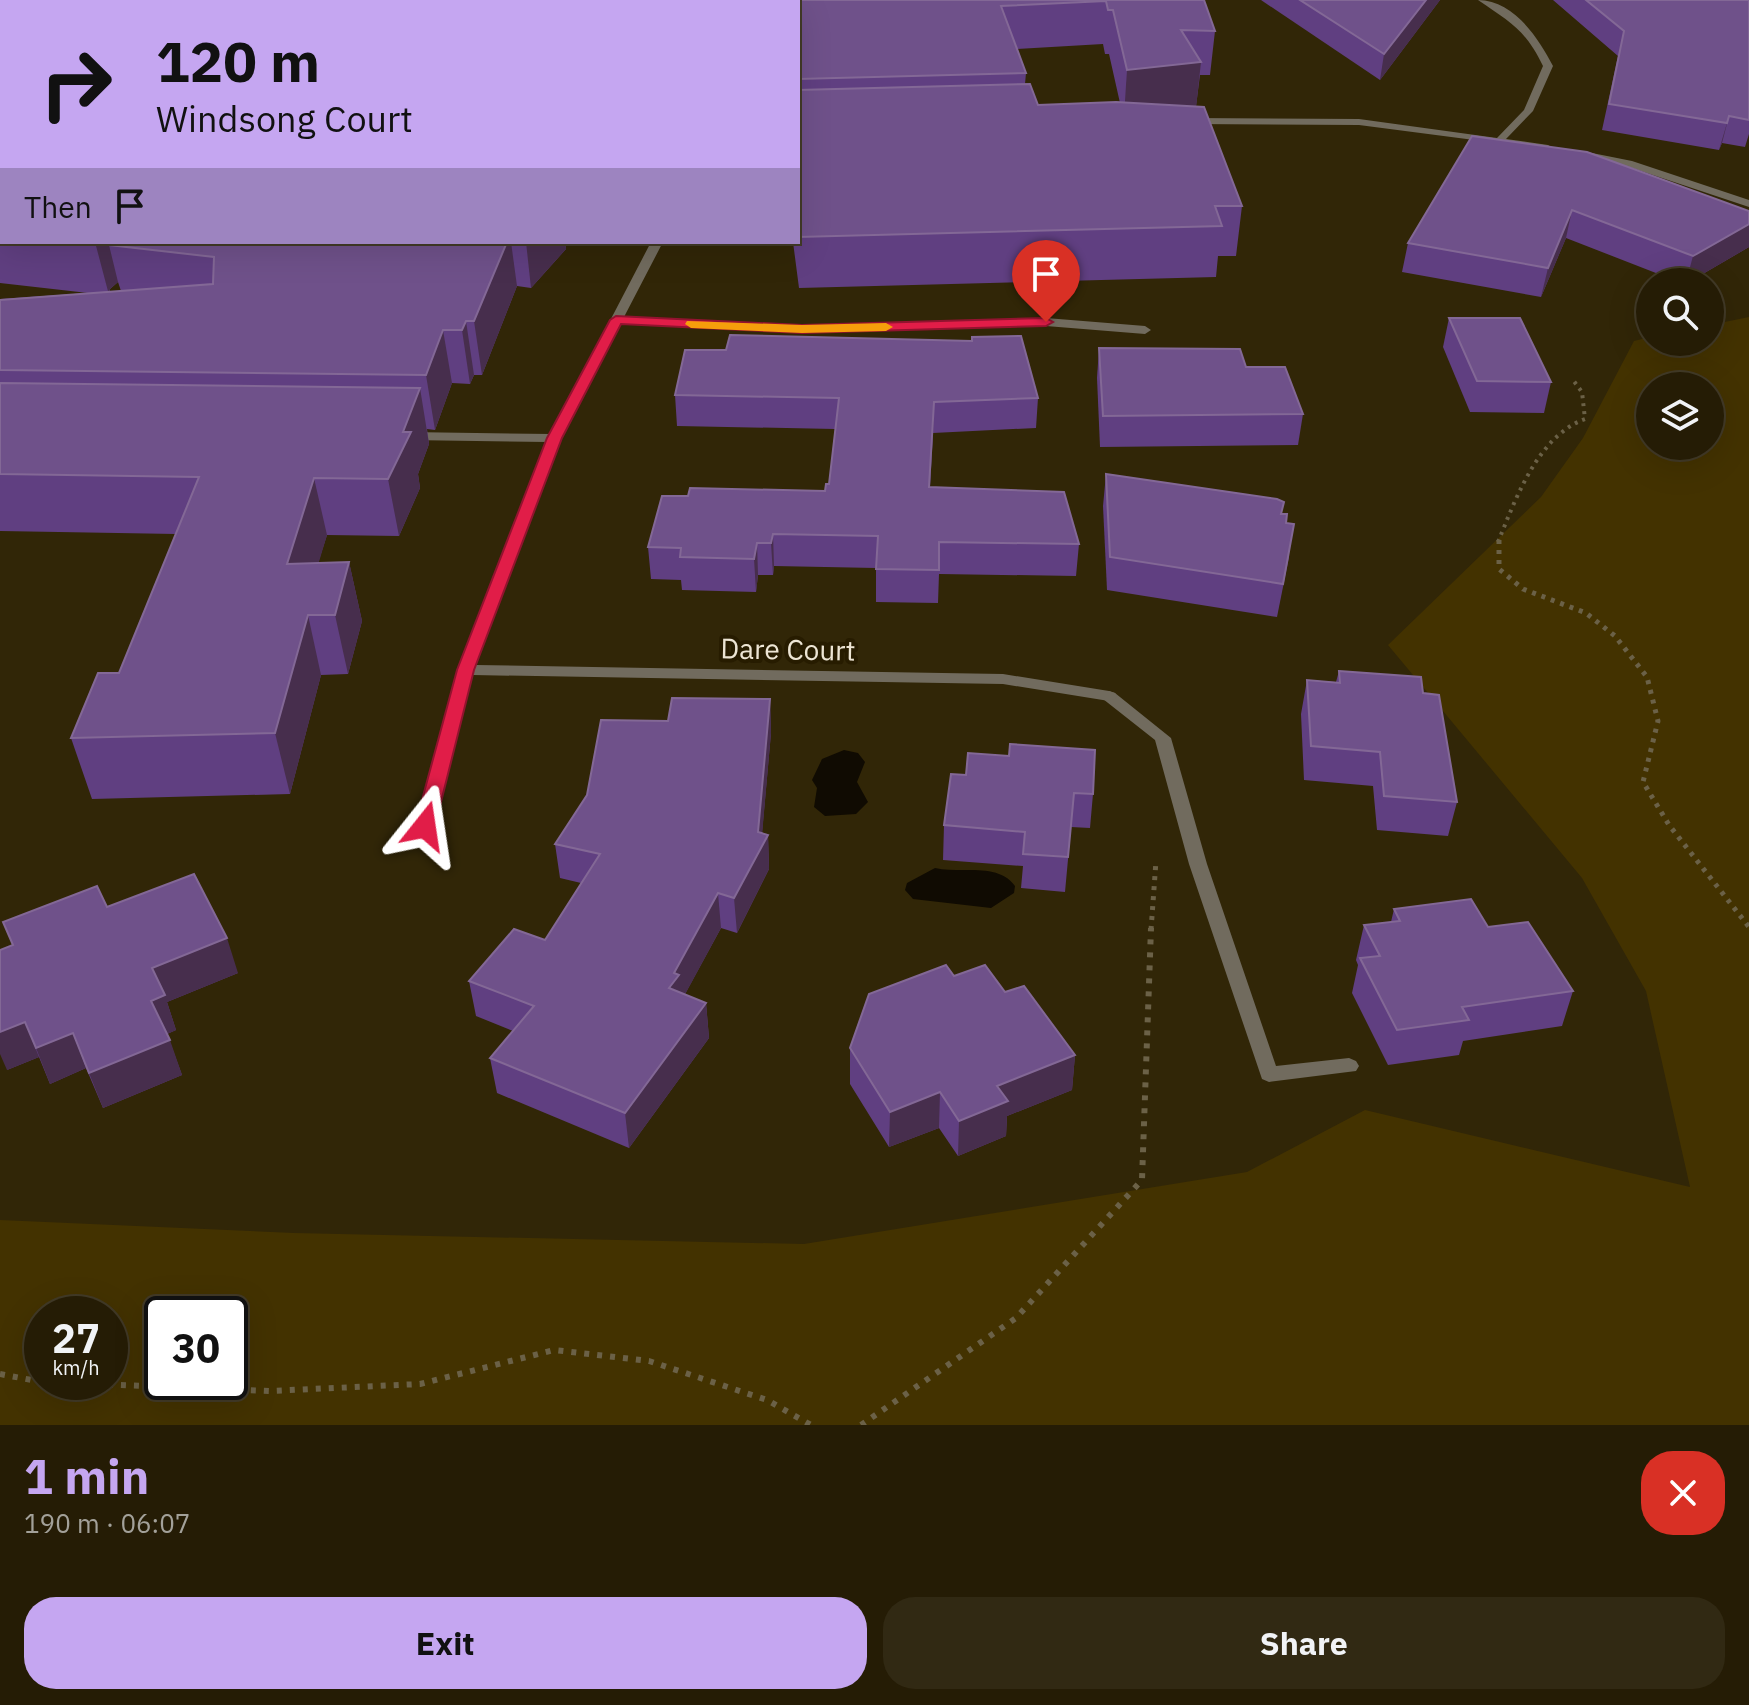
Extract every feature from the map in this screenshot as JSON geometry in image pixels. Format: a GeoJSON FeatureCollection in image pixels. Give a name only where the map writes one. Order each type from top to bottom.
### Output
{"type":"FeatureCollection","features":[{"type":"Feature","properties":{"kind":"street"},"geometry":{"type":"LineString","coordinates":[[1482,0],[1494,4],[1535,38],[1548,66],[1528,111],[1501,139]]}},
{"type":"Feature","properties":{"kind":"street"},"geometry":{"type":"LineString","coordinates":[[1182,121],[1359,122],[1501,139],[1557,150]]}},
{"type":"Feature","properties":{"kind":"street"},"geometry":{"type":"LineString","coordinates":[[1571,152],[1628,163],[1749,204]]}},
{"type":"Feature","properties":{"kind":"street"},"geometry":{"type":"LineString","coordinates":[[425,826],[466,670],[555,438],[656,244]]}},
{"type":"Feature","properties":{"kind":"street"},"geometry":{"type":"LineString","coordinates":[[616,320],[802,329],[1046,322],[1145,330]]}},
{"type":"Feature","properties":{"kind":"street"},"geometry":{"type":"LineString","coordinates":[[396,436],[555,438]]}},
{"type":"Feature","properties":{"kind":"street","name":"Dare Court"},"geometry":{"type":"LineString","coordinates":[[466,670],[1003,679],[1109,696],[1163,738],[1198,864],[1269,1074],[1349,1066]]}},
{"type":"Feature","properties":{"kind":"path"},"geometry":{"type":"LineString","coordinates":[[1573,380],[1582,392],[1585,419],[1566,426],[1517,497],[1497,545],[1499,569],[1523,589],[1586,613],[1615,636],[1647,677],[1658,721],[1643,782],[1669,825],[1749,927]]}},
{"type":"Feature","properties":{"kind":"path"},"geometry":{"type":"LineString","coordinates":[[861,1425],[1016,1318],[1142,1180],[1148,969],[1157,854]]}},
{"type":"Feature","properties":{"kind":"path"},"geometry":{"type":"LineString","coordinates":[[128,1385],[269,1391],[420,1384],[554,1350],[649,1361],[767,1400],[811,1425]]}},
{"type":"Feature","properties":{"kind":"path"},"geometry":{"type":"LineString","coordinates":[[0,1374],[24,1379]]}},
{"type":"Feature","properties":{"kind":"shaded area"},"geometry":{"type":"Polygon","coordinates":[[[1749,317],[1749,1425],[0,1425],[0,1220],[294,1233],[804,1244],[1247,1172],[1365,1110],[1690,1187],[1646,991],[1582,878],[1388,645],[1541,497],[1583,438],[1634,341],[1636,356],[1724,356],[1724,322],[1749,317]]]}},
{"type":"Feature","properties":{"kind":"shaded area"},"geometry":{"type":"Polygon","coordinates":[[[844,750],[858,753],[865,762],[857,782],[868,802],[856,814],[825,816],[814,807],[817,788],[812,780],[822,759],[844,750]]]}},
{"type":"Feature","properties":{"kind":"shaded area"},"geometry":{"type":"Polygon","coordinates":[[[935,868],[999,874],[1015,886],[1014,893],[991,908],[913,899],[905,890],[907,883],[935,868]]]}},
{"type":"Feature","properties":{"kind":"building"},"geometry":{"type":"Polygon","coordinates":[[[800,0],[1204,0],[1215,31],[1181,30],[1201,62],[1127,70],[1113,10],[1108,10],[1106,1],[1001,6],[1026,73],[800,79],[800,0]]]}},
{"type":"Feature","properties":{"kind":"building"},"geometry":{"type":"Polygon","coordinates":[[[1300,0],[1426,0],[1384,54],[1300,0]]]}},
{"type":"Feature","properties":{"kind":"building"},"geometry":{"type":"Polygon","coordinates":[[[1586,0],[1749,0],[1749,120],[1729,116],[1727,123],[1609,104],[1624,31],[1586,0]]]}},
{"type":"Feature","properties":{"kind":"building"},"geometry":{"type":"Polygon","coordinates":[[[1030,84],[1038,105],[1116,102],[1204,107],[1242,206],[1215,206],[1222,226],[800,237],[800,90],[1030,84]]]}},
{"type":"Feature","properties":{"kind":"building"},"geometry":{"type":"Polygon","coordinates":[[[1472,136],[1587,152],[1749,211],[1749,224],[1693,256],[1572,210],[1548,268],[1408,243],[1472,136]]]}},
{"type":"Feature","properties":{"kind":"building"},"geometry":{"type":"Polygon","coordinates":[[[506,244],[474,321],[466,321],[462,330],[443,330],[426,375],[0,370],[0,300],[213,284],[214,257],[109,245],[506,244]]]}},
{"type":"Feature","properties":{"kind":"building"},"geometry":{"type":"Polygon","coordinates":[[[1449,318],[1520,318],[1551,382],[1477,381],[1449,318]]]}},
{"type":"Feature","properties":{"kind":"building"},"geometry":{"type":"Polygon","coordinates":[[[730,335],[972,341],[972,337],[1021,336],[1038,398],[934,402],[929,487],[1064,492],[1079,544],[939,542],[939,570],[876,569],[878,536],[773,534],[771,543],[757,543],[754,559],[680,557],[681,548],[648,547],[662,496],[688,496],[690,488],[825,491],[826,484],[829,484],[839,398],[675,395],[685,350],[726,350],[730,335]]]}},
{"type":"Feature","properties":{"kind":"building"},"geometry":{"type":"Polygon","coordinates":[[[1099,348],[1240,349],[1246,367],[1285,367],[1303,414],[1103,416],[1099,348]]]}},
{"type":"Feature","properties":{"kind":"building"},"geometry":{"type":"Polygon","coordinates":[[[0,383],[420,388],[403,432],[411,432],[388,479],[314,478],[287,564],[349,562],[335,615],[308,615],[275,733],[71,738],[98,673],[119,673],[199,477],[0,474],[0,383]]]}},
{"type":"Feature","properties":{"kind":"building"},"geometry":{"type":"Polygon","coordinates":[[[1106,474],[1284,502],[1281,514],[1287,514],[1286,523],[1294,524],[1283,584],[1110,557],[1106,474]]]}},
{"type":"Feature","properties":{"kind":"building"},"geometry":{"type":"Polygon","coordinates":[[[1339,671],[1421,677],[1423,693],[1439,695],[1457,802],[1384,796],[1380,752],[1311,746],[1307,680],[1340,683],[1339,671]]]}},
{"type":"Feature","properties":{"kind":"building"},"geometry":{"type":"Polygon","coordinates":[[[672,698],[770,699],[758,832],[768,835],[734,898],[718,893],[674,973],[679,975],[669,988],[706,1003],[625,1113],[490,1058],[534,1006],[469,981],[514,929],[545,940],[600,854],[555,844],[587,795],[601,720],[668,721],[672,698]]]}},
{"type":"Feature","properties":{"kind":"building"},"geometry":{"type":"Polygon","coordinates":[[[1010,744],[1095,750],[1093,794],[1074,793],[1068,857],[1023,854],[1025,832],[944,825],[951,774],[966,775],[968,753],[1009,756],[1010,744]]]}},
{"type":"Feature","properties":{"kind":"building"},"geometry":{"type":"Polygon","coordinates":[[[194,874],[227,938],[152,968],[165,995],[151,1001],[170,1040],[89,1073],[73,1033],[36,1048],[25,1022],[0,1032],[0,950],[13,945],[3,922],[97,886],[107,907],[194,874]]]}},
{"type":"Feature","properties":{"kind":"building"},"geometry":{"type":"Polygon","coordinates":[[[1471,899],[1488,927],[1528,922],[1573,991],[1462,1007],[1469,1020],[1397,1030],[1360,958],[1380,956],[1364,925],[1400,921],[1394,909],[1471,899]]]}},
{"type":"Feature","properties":{"kind":"building"},"geometry":{"type":"Polygon","coordinates":[[[946,965],[954,976],[985,965],[1005,992],[1024,986],[1075,1055],[997,1086],[1008,1101],[959,1121],[940,1092],[890,1112],[850,1048],[869,994],[946,965]]]}},
{"type":"Feature","properties":{"kind":"slow traffic"},"geometry":{"type":"LineString","coordinates":[[691,324],[802,329],[886,327]]}},
{"type":"Feature","properties":{"kind":"route"},"geometry":{"type":"LineString","coordinates":[[425,826],[466,670],[555,438],[616,320],[802,329],[1046,322]]}}]}
